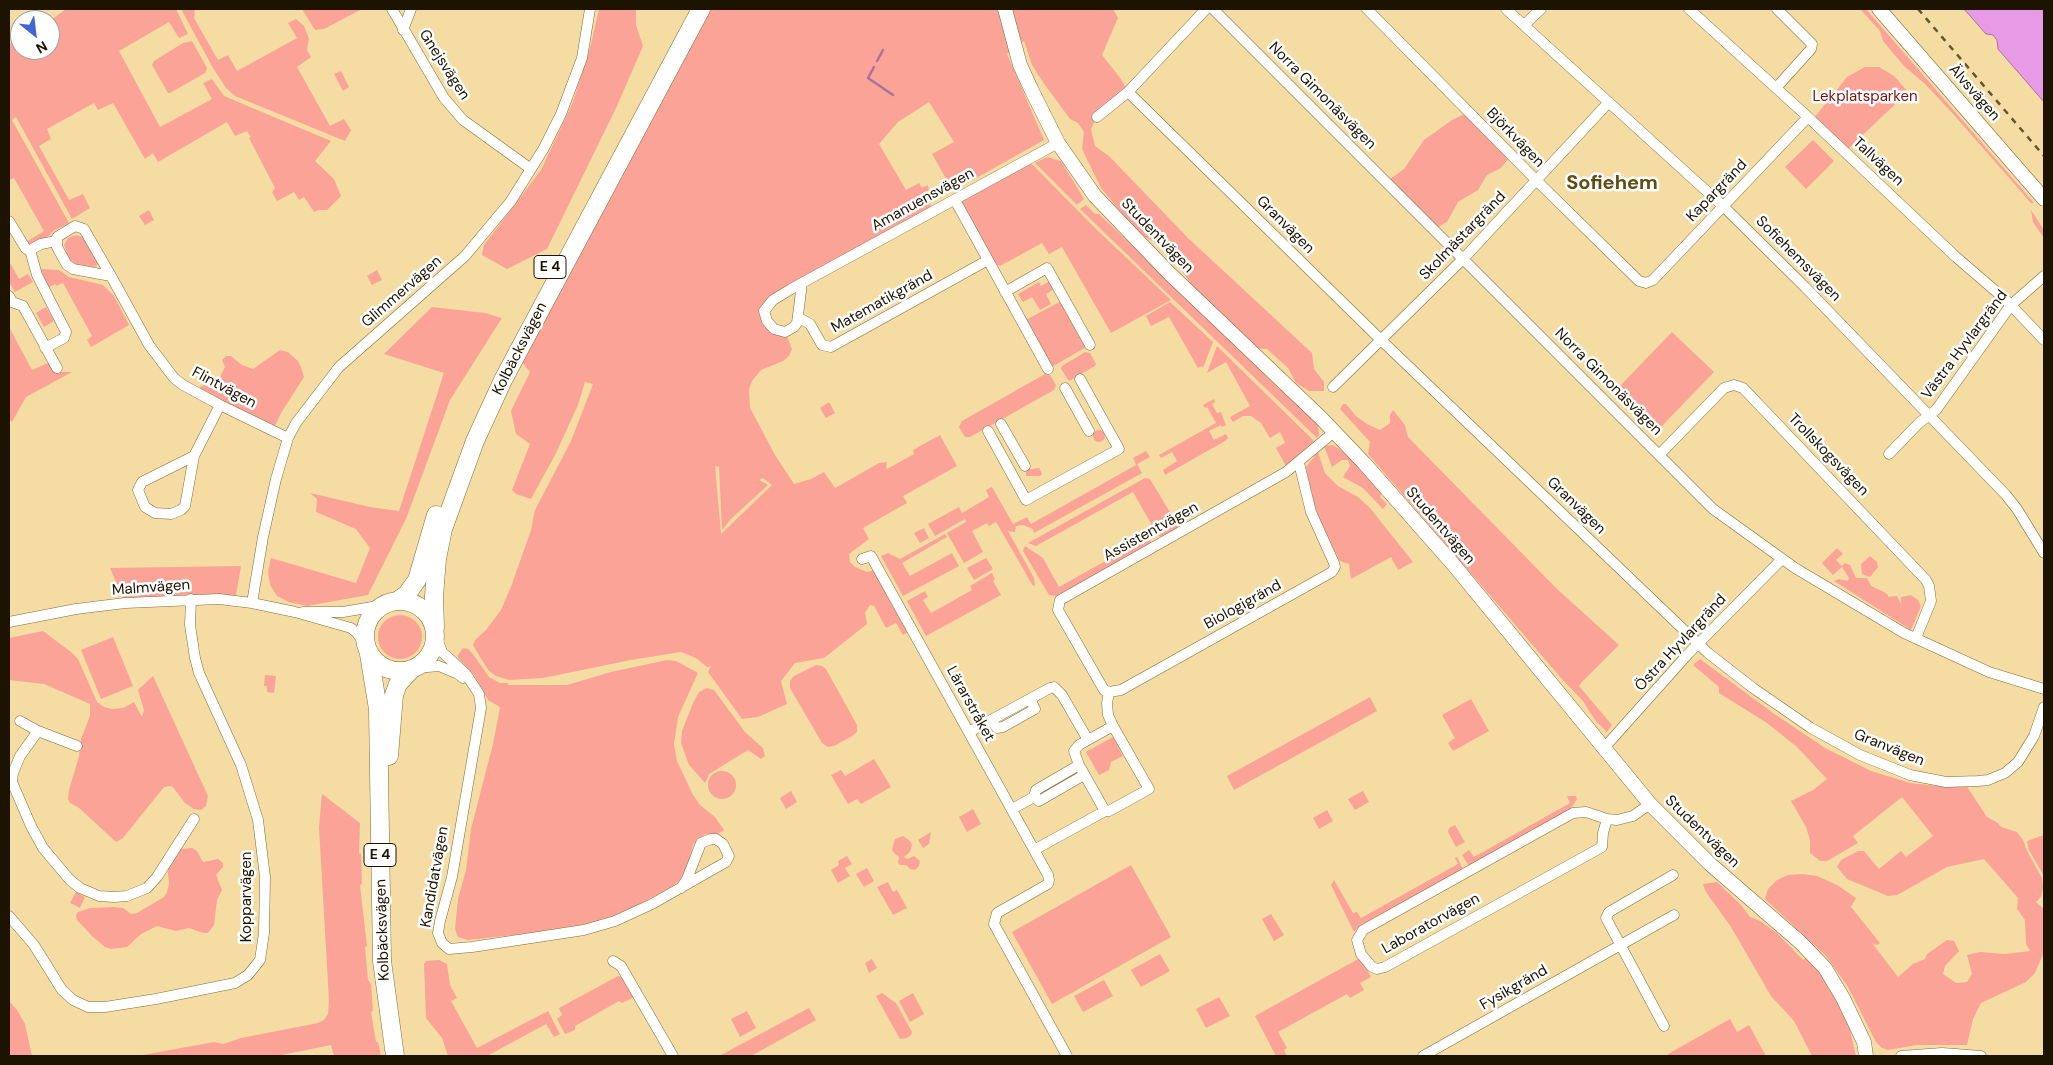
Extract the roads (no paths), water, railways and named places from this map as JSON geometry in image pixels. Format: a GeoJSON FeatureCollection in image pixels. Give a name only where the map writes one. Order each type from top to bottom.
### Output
{"type":"FeatureCollection","features":[{"type":"Feature","properties":{"kind":"highway","name":"Kolbäcksvägen"},"geometry":{"type":"LineString","coordinates":[[390,603],[407,594],[417,580],[452,467],[478,407],[688,9]]}},
{"type":"Feature","properties":{"kind":"highway","name":"Kolbäcksvägen"},"geometry":{"type":"LineString","coordinates":[[435,631],[436,577],[443,529],[475,441],[503,380],[701,9]]}},
{"type":"Feature","properties":{"kind":"highway"},"geometry":{"type":"LineString","coordinates":[[390,603],[411,602],[424,610],[432,621],[435,631]]}},
{"type":"Feature","properties":{"kind":"highway","name":"E 4"},"geometry":{"type":"LineString","coordinates":[[368,651],[365,641],[366,627],[373,614],[390,603]]}},
{"type":"Feature","properties":{"kind":"highway","name":"E 4"},"geometry":{"type":"LineString","coordinates":[[414,669],[431,654],[435,631]]}},
{"type":"Feature","properties":{"kind":"highway","name":"Kolbäcksvägen"},"geometry":{"type":"LineString","coordinates":[[368,651],[378,709],[382,961],[395,1056]]}},
{"type":"Feature","properties":{"kind":"highway"},"geometry":{"type":"LineString","coordinates":[[368,651],[380,666],[387,670],[395,672],[414,669]]}},
{"type":"Feature","properties":{"kind":"highway","name":"Kolbäcksvägen"},"geometry":{"type":"LineString","coordinates":[[405,1056],[390,958],[386,788],[394,695],[398,684],[414,669]]}},
{"type":"Feature","properties":{"kind":"street","name":"Gnejsvägen"},"geometry":{"type":"LineString","coordinates":[[392,9],[435,85],[449,104],[463,120],[531,169]]}},
{"type":"Feature","properties":{"kind":"street","name":"Gnejsvägen"},"geometry":{"type":"LineString","coordinates":[[404,30],[411,9]]}},
{"type":"Feature","properties":{"kind":"street","name":"Glimmervägen"},"geometry":{"type":"LineString","coordinates":[[252,603],[263,537],[276,479],[288,438],[308,406],[333,374],[465,256],[500,217],[531,169],[561,114],[582,58],[590,9]]}},
{"type":"Feature","properties":{"kind":"street","name":"Studentvägen"},"geometry":{"type":"LineString","coordinates":[[1005,9],[1020,65],[1032,91],[1058,143],[1096,196],[1129,233],[1334,432],[1453,564],[1650,804],[1710,864],[1800,942],[1825,968],[1843,998],[1864,1042],[1866,1056]]}},
{"type":"Feature","properties":{"kind":"street"},"geometry":{"type":"LineString","coordinates":[[1096,117],[1128,92],[1206,9]]}},
{"type":"Feature","properties":{"kind":"street","name":"Norra Gimonäsvägen"},"geometry":{"type":"LineString","coordinates":[[1213,9],[1713,509],[1782,559],[1838,594],[1916,638],[1989,672],[2044,688]]}},
{"type":"Feature","properties":{"kind":"street","name":"Björkvägen"},"geometry":{"type":"LineString","coordinates":[[1367,9],[1536,181],[1639,281],[1646,283]]}},
{"type":"Feature","properties":{"kind":"street","name":"Sofiehemsvägen"},"geometry":{"type":"LineString","coordinates":[[1506,9],[1723,206],[1805,287],[2006,495],[2017,509],[2044,553]]}},
{"type":"Feature","properties":{"kind":"street"},"geometry":{"type":"LineString","coordinates":[[1524,25],[1541,9]]}},
{"type":"Feature","properties":{"kind":"street","name":"Tallvägen"},"geometry":{"type":"LineString","coordinates":[[1689,9],[1808,117],[1956,257],[2012,305],[2044,340]]}},
{"type":"Feature","properties":{"kind":"street"},"geometry":{"type":"LineString","coordinates":[[1776,88],[1811,49],[1812,44],[1777,9]]}},
{"type":"Feature","properties":{"kind":"street","name":"Älvsvägen"},"geometry":{"type":"LineString","coordinates":[[1879,9],[2044,199]]}},
{"type":"Feature","properties":{"kind":"street","name":"Granvägen"},"geometry":{"type":"LineString","coordinates":[[1128,92],[1381,340],[1698,644],[1753,688],[1811,728],[1868,758],[1910,775],[1946,782],[1978,781],[2004,773],[2018,762],[2034,736],[2044,706]]}},
{"type":"Feature","properties":{"kind":"street","name":"Skolmästargränd"},"geometry":{"type":"LineString","coordinates":[[1333,387],[1464,258],[1609,102]]}},
{"type":"Feature","properties":{"kind":"street","name":"Kapargränd"},"geometry":{"type":"LineString","coordinates":[[1646,283],[1653,280],[1808,117]]}},
{"type":"Feature","properties":{"kind":"street","name":"Amanuensvägen"},"geometry":{"type":"LineString","coordinates":[[799,318],[794,327],[785,332],[779,332],[771,326],[764,311],[773,300],[802,283],[1058,143]]}},
{"type":"Feature","properties":{"kind":"street"},"geometry":{"type":"LineString","coordinates":[[955,200],[1048,369]]}},
{"type":"Feature","properties":{"kind":"street"},"geometry":{"type":"LineString","coordinates":[[9,221],[22,245],[30,250],[35,270],[66,332],[64,338],[46,348]]}},
{"type":"Feature","properties":{"kind":"street","name":"Flintvägen"},"geometry":{"type":"LineString","coordinates":[[30,250],[41,244],[56,241],[63,232],[75,226],[84,229],[149,345],[174,378],[220,405],[288,438]]}},
{"type":"Feature","properties":{"kind":"street"},"geometry":{"type":"LineString","coordinates":[[56,241],[62,258],[73,269],[110,276]]}},
{"type":"Feature","properties":{"kind":"street","name":"Matematikgränd"},"geometry":{"type":"LineString","coordinates":[[799,318],[810,324],[822,344],[831,347],[988,260]]}},
{"type":"Feature","properties":{"kind":"street"},"geometry":{"type":"LineString","coordinates":[[1005,292],[1047,268],[1090,345]]}},
{"type":"Feature","properties":{"kind":"street","name":"Västra Hyvlargränd"},"geometry":{"type":"LineString","coordinates":[[1889,454],[1919,423],[1936,410],[2012,305],[2044,276]]}},
{"type":"Feature","properties":{"kind":"street"},"geometry":{"type":"LineString","coordinates":[[799,318],[802,283]]}},
{"type":"Feature","properties":{"kind":"street"},"geometry":{"type":"LineString","coordinates":[[9,296],[12,302],[23,306],[57,368]]}},
{"type":"Feature","properties":{"kind":"street"},"geometry":{"type":"LineString","coordinates":[[988,431],[1026,500],[1119,448],[1080,379]]}},
{"type":"Feature","properties":{"kind":"street","name":"Trollskogsvägen"},"geometry":{"type":"LineString","coordinates":[[1660,454],[1724,388],[1734,385],[1743,388],[1926,580],[1930,592],[1930,601],[1916,638]]}},
{"type":"Feature","properties":{"kind":"street"},"geometry":{"type":"LineString","coordinates":[[1065,388],[1089,431]]}},
{"type":"Feature","properties":{"kind":"street"},"geometry":{"type":"LineString","coordinates":[[194,456],[142,482],[138,490],[145,507],[160,514],[171,514],[182,510],[187,500],[194,456],[220,405]]}},
{"type":"Feature","properties":{"kind":"street"},"geometry":{"type":"LineString","coordinates":[[1001,424],[1025,466]]}},
{"type":"Feature","properties":{"kind":"street","name":"Assistentvägen"},"geometry":{"type":"LineString","coordinates":[[1109,692],[1101,686],[1058,610],[1060,600],[1241,499],[1299,463],[1334,432]]}},
{"type":"Feature","properties":{"kind":"street","name":"Biologigränd"},"geometry":{"type":"LineString","coordinates":[[1109,692],[1121,690],[1332,572],[1335,567],[1334,563],[1311,512],[1299,463]]}},
{"type":"Feature","properties":{"kind":"street","name":"Lärarstråket"},"geometry":{"type":"LineString","coordinates":[[862,559],[871,556],[1048,875],[1050,880],[1048,884],[997,913],[994,917],[994,928],[1067,1056]]}},
{"type":"Feature","properties":{"kind":"street","name":"Östra Hyvlargränd"},"geometry":{"type":"LineString","coordinates":[[1604,748],[1698,644],[1782,559]]}},
{"type":"Feature","properties":{"kind":"street","name":"Kopparvägen"},"geometry":{"type":"LineString","coordinates":[[9,916],[34,945],[66,995],[88,1007],[105,1007],[148,1000],[234,983],[248,975],[260,960],[264,933],[265,877],[258,820],[240,765],[195,658],[190,625],[191,599]]}},
{"type":"Feature","properties":{"kind":"street","name":"Malmvägen"},"geometry":{"type":"LineString","coordinates":[[9,622],[76,609],[125,603],[219,599],[252,603],[295,612],[350,628],[357,633],[368,651]]}},
{"type":"Feature","properties":{"kind":"street","name":"Malmvägen"},"geometry":{"type":"LineString","coordinates":[[295,612],[344,612],[390,603]]}},
{"type":"Feature","properties":{"kind":"street","name":"Kandidatvägen"},"geometry":{"type":"LineString","coordinates":[[435,631],[442,652],[466,674],[479,694],[480,708],[452,876],[438,933],[442,943],[449,948],[455,949],[584,930],[631,914],[681,888],[726,862],[729,856],[723,844],[711,838],[701,843],[687,880],[681,888]]}},
{"type":"Feature","properties":{"kind":"street"},"geometry":{"type":"LineString","coordinates":[[414,669],[430,666],[448,669],[458,674],[475,688]]}},
{"type":"Feature","properties":{"kind":"street"},"geometry":{"type":"LineString","coordinates":[[969,732],[1050,688],[1058,690],[1088,740]]}},
{"type":"Feature","properties":{"kind":"street"},"geometry":{"type":"LineString","coordinates":[[1034,850],[1149,789],[1113,726],[1108,708],[1109,692]]}},
{"type":"Feature","properties":{"kind":"street"},"geometry":{"type":"LineString","coordinates":[[20,721],[38,731],[77,746]]}},
{"type":"Feature","properties":{"kind":"street"},"geometry":{"type":"LineString","coordinates":[[1105,811],[1079,766],[1074,751],[1079,744],[1113,726]]}},
{"type":"Feature","properties":{"kind":"street"},"geometry":{"type":"LineString","coordinates":[[38,731],[20,756],[13,773],[12,782],[31,826],[43,848],[70,880],[80,888],[99,896],[114,897],[127,896],[147,888],[157,877],[194,819]]}},
{"type":"Feature","properties":{"kind":"street"},"geometry":{"type":"LineString","coordinates":[[1012,809],[1034,797],[1036,790],[1079,766]]}},
{"type":"Feature","properties":{"kind":"street"},"geometry":{"type":"LineString","coordinates":[[1034,797],[1039,801],[1084,775]]}},
{"type":"Feature","properties":{"kind":"street","name":"Laboratorvägen"},"geometry":{"type":"LineString","coordinates":[[1607,819],[1602,847],[1393,963],[1377,969],[1367,963],[1361,954],[1357,940],[1363,930],[1573,813],[1586,812],[1607,819],[1617,820],[1633,816],[1650,804]]}},
{"type":"Feature","properties":{"kind":"street"},"geometry":{"type":"LineString","coordinates":[[1664,1026],[1606,918],[1609,912],[1673,875]]}},
{"type":"Feature","properties":{"kind":"street","name":"Fysikgränd"},"geometry":{"type":"LineString","coordinates":[[1423,1056],[1674,915]]}},
{"type":"Feature","properties":{"kind":"street"},"geometry":{"type":"LineString","coordinates":[[613,961],[622,966],[673,1056]]}},
{"type":"Feature","properties":{"kind":"street"},"geometry":{"type":"LineString","coordinates":[[1901,1056],[1942,1053],[1981,1056]]}},
{"type":"Feature","properties":{"kind":"waterway"},"geometry":{"type":"LineString","coordinates":[[877,61],[883,50]]}},
{"type":"Feature","properties":{"kind":"waterway"},"geometry":{"type":"LineString","coordinates":[[874,67],[868,78],[893,95]]}},
{"type":"Feature","properties":{"kind":"railway"},"geometry":{"type":"LineString","coordinates":[[1918,9],[2044,156]]}},
{"type":"Feature","properties":{"kind":"district","name":"Sofiehem"},"geometry":{"type":"Point","coordinates":[1612,184]}},
{"type":"Feature","properties":{"kind":"park label","name":"Lekplatsparken"},"geometry":{"type":"Point","coordinates":[1865,97]}}]}
